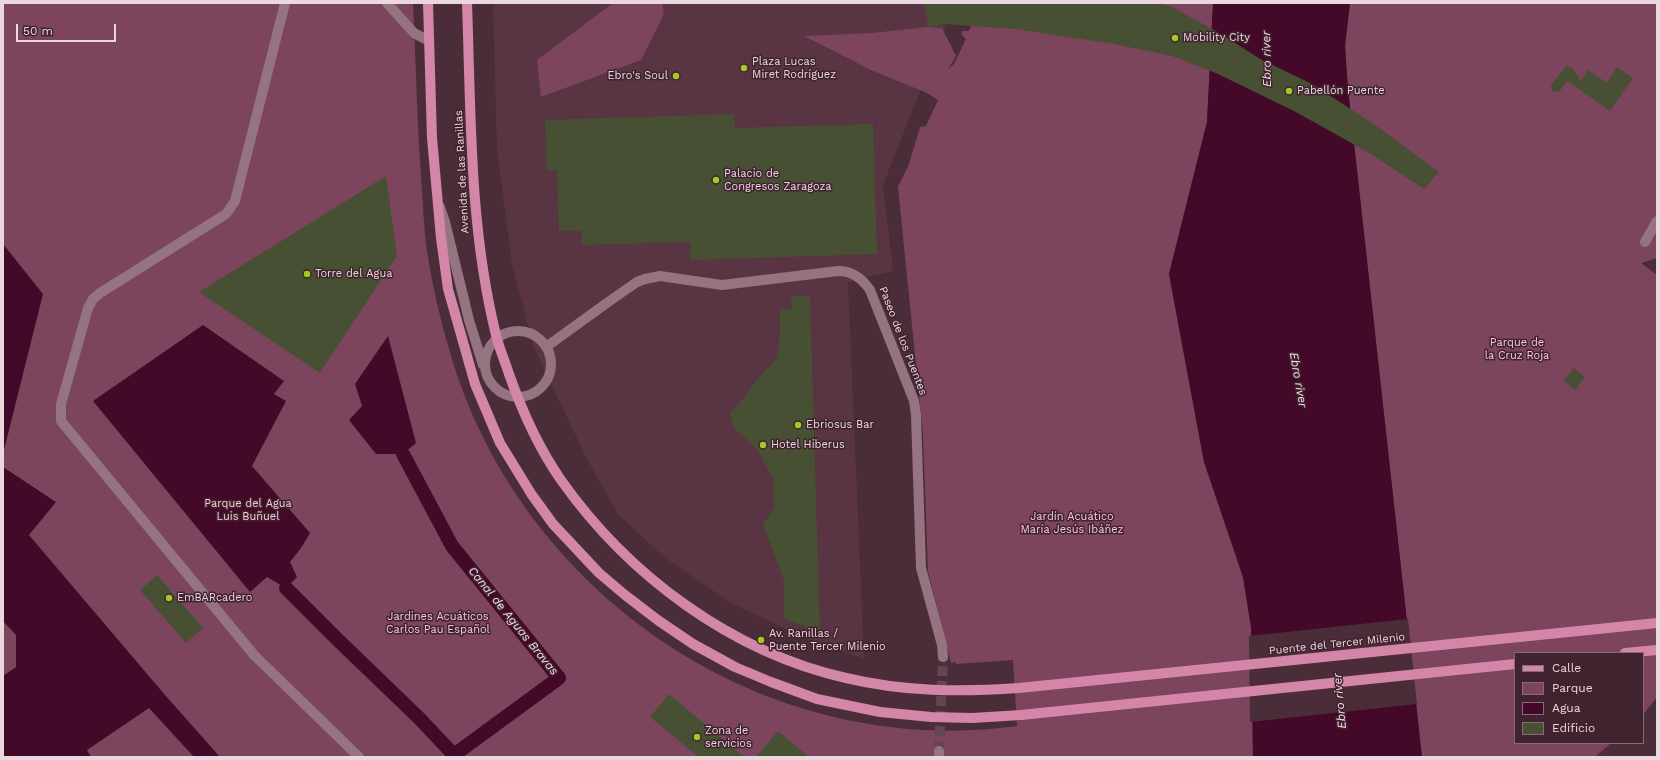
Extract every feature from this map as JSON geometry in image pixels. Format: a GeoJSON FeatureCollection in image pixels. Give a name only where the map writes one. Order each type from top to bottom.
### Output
{"type":"FeatureCollection","features":[{"type":"Feature","properties":{"kind":"main road","name":"Avenida de las Ranillas"},"geometry":{"type":"LineString","coordinates":[[428,3],[430,118],[441,238],[448,289],[475,384],[500,443],[532,495],[553,524],[599,572],[625,595],[658,621],[693,644],[735,667],[817,699],[880,712],[932,717],[972,718],[1021,715],[1514,664]]}},
{"type":"Feature","properties":{"kind":"main road","name":"Avenida de las Ranillas"},"geometry":{"type":"LineString","coordinates":[[467,3],[472,163],[478,236],[484,284],[497,338],[518,398],[536,439],[560,479],[602,532],[650,577],[677,598],[734,636],[790,661],[825,673],[869,683],[919,690],[949,691],[1019,688]]}},
{"type":"Feature","properties":{"kind":"main road","name":"Puente del Tercer Milenio"},"geometry":{"type":"LineString","coordinates":[[1019,688],[1657,623]]}},
{"type":"Feature","properties":{"kind":"main road"},"geometry":{"type":"LineString","coordinates":[[1636,652],[1657,650]]}},
{"type":"Feature","properties":{"kind":"street"},"geometry":{"type":"LineString","coordinates":[[285,3],[235,202],[226,214],[100,293],[94,299],[88,308],[61,404],[61,421],[254,656],[359,757]]}},
{"type":"Feature","properties":{"kind":"street"},"geometry":{"type":"LineString","coordinates":[[387,3],[414,34],[429,41]]}},
{"type":"Feature","properties":{"kind":"street","name":"Avenida de las Ranillas"},"geometry":{"type":"LineString","coordinates":[[437,200],[445,222],[469,320],[485,370],[492,385],[498,391],[505,395],[518,398]]}},
{"type":"Feature","properties":{"kind":"street"},"geometry":{"type":"LineString","coordinates":[[1645,242],[1657,221]]}},
{"type":"Feature","properties":{"kind":"street","name":"Paseo de los Puentes"},"geometry":{"type":"LineString","coordinates":[[546,348],[611,300],[637,282],[645,279],[660,276],[722,285],[838,271],[850,272],[862,280],[870,290],[914,401],[916,415],[922,568],[942,645],[943,657]]}},
{"type":"Feature","properties":{"kind":"street"},"geometry":{"type":"LineString","coordinates":[[475,384],[476,369],[481,359],[497,338],[510,332],[524,332],[540,340],[546,348],[550,362],[548,377],[538,390],[532,394],[518,398]]}},
{"type":"Feature","properties":{"kind":"street"},"geometry":{"type":"LineString","coordinates":[[485,370],[485,361],[489,349]]}},
{"type":"Feature","properties":{"kind":"shaded area"},"geometry":{"type":"Polygon","coordinates":[[[493,3],[955,3],[883,185],[893,271],[848,282],[864,659],[807,639],[731,603],[664,557],[618,514],[587,459],[534,348],[512,264],[497,148],[493,3]]]}},
{"type":"Feature","properties":{"kind":"green space","name":"Parque del Agua Luis Buñuel"},"geometry":{"type":"Polygon","coordinates":[[[3,3],[413,3],[419,142],[426,244],[438,309],[456,372],[492,455],[542,530],[603,595],[674,649],[752,690],[837,718],[926,730],[1017,726],[1013,660],[956,664],[956,662],[951,663],[928,571],[923,434],[898,187],[909,164],[920,127],[926,126],[938,100],[927,93],[871,70],[804,36],[872,33],[928,27],[942,28],[956,56],[948,69],[954,64],[966,39],[961,34],[963,31],[969,31],[982,3],[1213,3],[1207,122],[1169,274],[1204,462],[1243,577],[1251,627],[1253,757],[3,757],[3,3]]]}},
{"type":"Feature","properties":{"kind":"green space"},"geometry":{"type":"Polygon","coordinates":[[[613,3],[662,3],[664,14],[641,60],[541,97],[537,60],[613,3]]]}},
{"type":"Feature","properties":{"kind":"green space","name":"Parque de la Cruz Roja"},"geometry":{"type":"Polygon","coordinates":[[[1350,3],[1657,3],[1657,258],[1641,263],[1657,275],[1657,697],[1644,714],[1644,652],[1514,652],[1514,744],[1610,744],[1595,757],[1422,757],[1348,89],[1345,46],[1350,3]]]}},
{"type":"Feature","properties":{"kind":"water","name":"Ebro river"},"geometry":{"type":"Polygon","coordinates":[[[1213,3],[1350,3],[1345,46],[1348,89],[1422,757],[1253,757],[1251,627],[1243,577],[1204,462],[1169,274],[1207,122],[1213,3]]]}},
{"type":"Feature","properties":{"kind":"water"},"geometry":{"type":"Polygon","coordinates":[[[3,244],[43,294],[3,454],[3,244]]]}},
{"type":"Feature","properties":{"kind":"water"},"geometry":{"type":"Polygon","coordinates":[[[203,325],[284,381],[274,394],[286,401],[252,466],[310,533],[290,562],[297,577],[286,588],[267,577],[250,592],[93,401],[203,325]]]}},
{"type":"Feature","properties":{"kind":"water"},"geometry":{"type":"Polygon","coordinates":[[[388,336],[416,443],[403,454],[376,454],[349,420],[362,406],[355,384],[388,336]]]}},
{"type":"Feature","properties":{"kind":"water"},"geometry":{"type":"Polygon","coordinates":[[[3,467],[56,502],[29,535],[165,695],[220,757],[194,757],[149,708],[87,750],[91,757],[3,757],[3,676],[16,667],[16,635],[3,621],[3,467]]]}},
{"type":"Feature","properties":{"kind":"pier"},"geometry":{"type":"Polygon","coordinates":[[[1408,619],[1417,704],[1250,722],[1249,636],[1408,619]]]}},
{"type":"Feature","properties":{"kind":"building","name":"Pabellón Puente"},"geometry":{"type":"Polygon","coordinates":[[[924,3],[1160,3],[1174,8],[1223,35],[1260,59],[1312,84],[1378,127],[1439,172],[1424,189],[1371,154],[1294,111],[1218,74],[1172,56],[1114,44],[1015,29],[943,24],[928,27],[924,3]]]}},
{"type":"Feature","properties":{"kind":"building"},"geometry":{"type":"Polygon","coordinates":[[[1566,66],[1572,68],[1581,81],[1588,70],[1607,83],[1617,67],[1633,78],[1610,111],[1567,81],[1559,92],[1552,91],[1551,85],[1566,66]]]}},
{"type":"Feature","properties":{"kind":"building","name":"Palacio de Congresos Zaragoza"},"geometry":{"type":"Polygon","coordinates":[[[734,114],[735,128],[873,124],[877,254],[691,260],[690,242],[582,245],[582,231],[559,231],[557,170],[547,171],[545,120],[734,114]]]}},
{"type":"Feature","properties":{"kind":"building","name":"Torre del Agua"},"geometry":{"type":"Polygon","coordinates":[[[386,176],[397,256],[320,373],[199,292],[386,176]]]}},
{"type":"Feature","properties":{"kind":"building"},"geometry":{"type":"Polygon","coordinates":[[[791,296],[810,296],[820,632],[784,619],[784,581],[763,524],[774,508],[773,479],[757,449],[734,428],[730,412],[745,397],[755,382],[777,358],[780,336],[780,309],[792,309],[791,296]]]}},
{"type":"Feature","properties":{"kind":"building"},"geometry":{"type":"Polygon","coordinates":[[[1574,368],[1585,377],[1575,390],[1564,381],[1574,368]]]}},
{"type":"Feature","properties":{"kind":"building"},"geometry":{"type":"Polygon","coordinates":[[[157,575],[203,628],[186,643],[140,590],[157,575]]]}},
{"type":"Feature","properties":{"kind":"building","name":"Zona de servicios"},"geometry":{"type":"Polygon","coordinates":[[[669,694],[744,757],[699,757],[650,717],[669,694]]]}},
{"type":"Feature","properties":{"kind":"building","name":"Zona de servicios"},"geometry":{"type":"Polygon","coordinates":[[[778,731],[809,757],[756,757],[778,731]]]}},
{"type":"Feature","properties":{"kind":"waterway","name":"Canal de Aguas Bravas"},"geometry":{"type":"LineString","coordinates":[[286,588],[419,718],[454,755],[559,678],[452,546],[403,454]]}},
{"type":"Feature","properties":{"kind":"tunnel"},"geometry":{"type":"LineString","coordinates":[[939,751],[943,657]]}},
{"type":"Feature","properties":{"kind":"place","name":"Mobility City"},"geometry":{"type":"Point","coordinates":[1175,38]}},
{"type":"Feature","properties":{"kind":"place","name":"Plaza Lucas Miret Rodríguez"},"geometry":{"type":"Point","coordinates":[744,68]}},
{"type":"Feature","properties":{"kind":"place","name":"Ebro's Soul"},"geometry":{"type":"Point","coordinates":[676,76]}},
{"type":"Feature","properties":{"kind":"place","name":"Pabellón Puente"},"geometry":{"type":"Point","coordinates":[1289,91]}},
{"type":"Feature","properties":{"kind":"place","name":"Palacio de Congresos Zaragoza"},"geometry":{"type":"Point","coordinates":[716,180]}},
{"type":"Feature","properties":{"kind":"place","name":"Torre del Agua"},"geometry":{"type":"Point","coordinates":[307,274]}},
{"type":"Feature","properties":{"kind":"place","name":"Ebriosus Bar"},"geometry":{"type":"Point","coordinates":[798,425]}},
{"type":"Feature","properties":{"kind":"place","name":"Hotel Hiberus"},"geometry":{"type":"Point","coordinates":[763,445]}},
{"type":"Feature","properties":{"kind":"place","name":"EmBARcadero"},"geometry":{"type":"Point","coordinates":[169,598]}},
{"type":"Feature","properties":{"kind":"place","name":"Av. Ranillas / Puente Tercer Milenio"},"geometry":{"type":"Point","coordinates":[761,640]}},
{"type":"Feature","properties":{"kind":"place","name":"Zona de servicios"},"geometry":{"type":"Point","coordinates":[697,737]}},
{"type":"Feature","properties":{"kind":"park label","name":"Jardín Acuático María Jesús Ibáñez"},"geometry":{"type":"Point","coordinates":[1072,523]}},
{"type":"Feature","properties":{"kind":"park label","name":"Jardines Acuáticos Carlos Pau Español"},"geometry":{"type":"Point","coordinates":[438,623]}}]}
